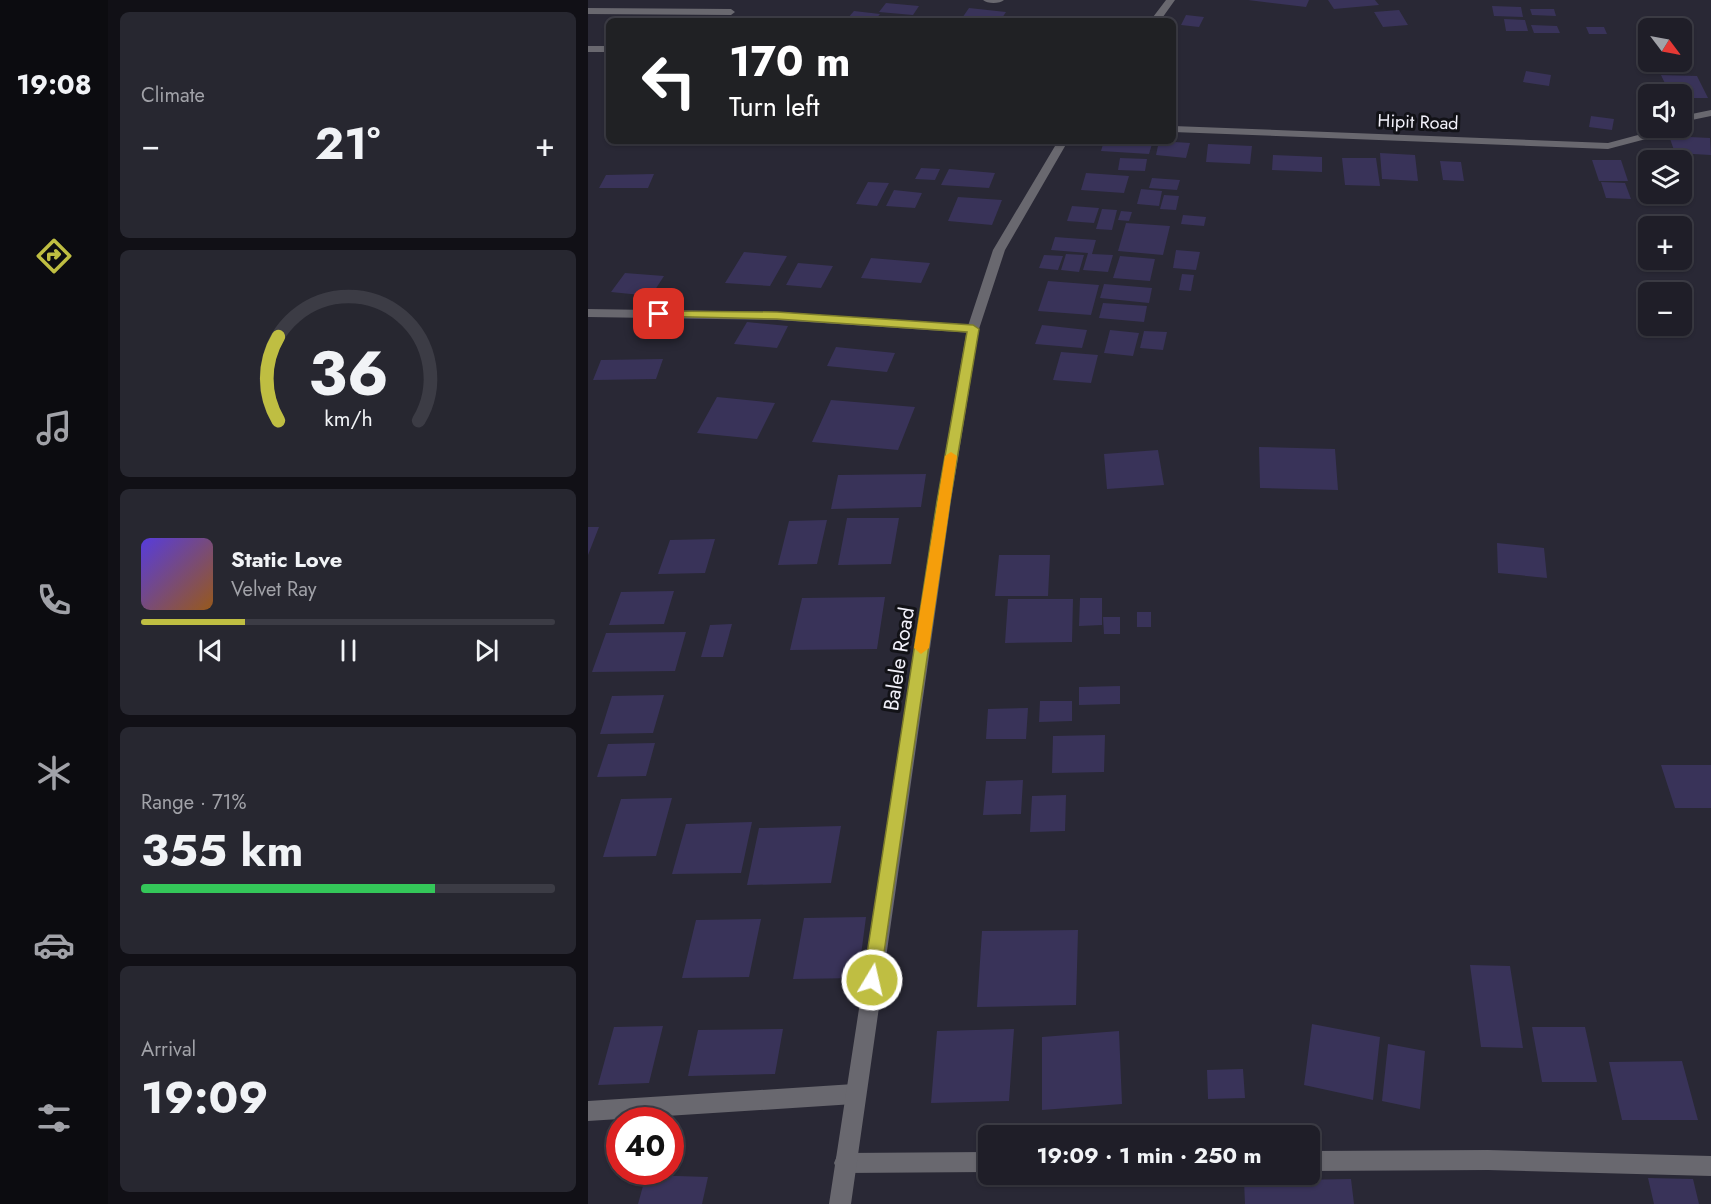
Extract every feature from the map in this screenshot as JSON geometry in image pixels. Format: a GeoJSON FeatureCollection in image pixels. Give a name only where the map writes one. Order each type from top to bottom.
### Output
{"type":"FeatureCollection","features":[{"type":"Feature","properties":{"kind":"street"},"geometry":{"type":"LineString","coordinates":[[588,11],[729,17],[737,0]]}},
{"type":"Feature","properties":{"kind":"street"},"geometry":{"type":"LineString","coordinates":[[987,0],[1000,0]]}},
{"type":"Feature","properties":{"kind":"street"},"geometry":{"type":"LineString","coordinates":[[1157,18],[1171,0]]}},
{"type":"Feature","properties":{"kind":"street"},"geometry":{"type":"LineString","coordinates":[[588,48],[606,49]]}},
{"type":"Feature","properties":{"kind":"street"},"geometry":{"type":"LineString","coordinates":[[1692,117],[1711,112]]}},
{"type":"Feature","properties":{"kind":"street","name":"Hipit Road"},"geometry":{"type":"LineString","coordinates":[[1176,129],[1608,146],[1638,138]]}},
{"type":"Feature","properties":{"kind":"street","name":"Balele Road"},"geometry":{"type":"LineString","coordinates":[[840,1204],[854,1094],[944,501],[973,329],[999,250],[1061,144]]}},
{"type":"Feature","properties":{"kind":"street"},"geometry":{"type":"LineString","coordinates":[[588,313],[777,316],[973,329]]}},
{"type":"Feature","properties":{"kind":"street"},"geometry":{"type":"LineString","coordinates":[[588,1111],[854,1094]]}},
{"type":"Feature","properties":{"kind":"street"},"geometry":{"type":"LineString","coordinates":[[1320,1161],[1488,1160],[1711,1166]]}},
{"type":"Feature","properties":{"kind":"street"},"geometry":{"type":"LineString","coordinates":[[844,1163],[978,1162]]}},
{"type":"Feature","properties":{"kind":"building"},"geometry":{"type":"Polygon","coordinates":[[[1248,0],[1309,0],[1306,7],[1248,0]]]}},
{"type":"Feature","properties":{"kind":"building"},"geometry":{"type":"Polygon","coordinates":[[[1328,0],[1375,0],[1379,5],[1334,9],[1328,0]]]}},
{"type":"Feature","properties":{"kind":"building"},"geometry":{"type":"Polygon","coordinates":[[[886,3],[919,6],[913,15],[879,12],[886,3]]]}},
{"type":"Feature","properties":{"kind":"building"},"geometry":{"type":"Polygon","coordinates":[[[1492,6],[1521,7],[1523,17],[1494,16],[1492,6]]]}},
{"type":"Feature","properties":{"kind":"building"},"geometry":{"type":"Polygon","coordinates":[[[969,8],[1006,12],[1002,18],[962,18],[969,8]]]}},
{"type":"Feature","properties":{"kind":"building"},"geometry":{"type":"Polygon","coordinates":[[[1530,9],[1554,9],[1556,16],[1532,15],[1530,9]]]}},
{"type":"Feature","properties":{"kind":"building"},"geometry":{"type":"Polygon","coordinates":[[[1399,10],[1408,25],[1383,27],[1374,12],[1399,10]]]}},
{"type":"Feature","properties":{"kind":"building"},"geometry":{"type":"Polygon","coordinates":[[[854,11],[880,14],[877,18],[848,18],[854,11]]]}},
{"type":"Feature","properties":{"kind":"building"},"geometry":{"type":"Polygon","coordinates":[[[1186,15],[1204,17],[1199,27],[1181,25],[1186,15]]]}},
{"type":"Feature","properties":{"kind":"building"},"geometry":{"type":"Polygon","coordinates":[[[889,16],[915,18],[888,18],[889,16]]]}},
{"type":"Feature","properties":{"kind":"building"},"geometry":{"type":"Polygon","coordinates":[[[1504,19],[1525,20],[1528,31],[1506,31],[1504,19]]]}},
{"type":"Feature","properties":{"kind":"building"},"geometry":{"type":"Polygon","coordinates":[[[1531,25],[1557,26],[1560,33],[1534,33],[1531,25]]]}},
{"type":"Feature","properties":{"kind":"building"},"geometry":{"type":"Polygon","coordinates":[[[1586,27],[1604,27],[1607,34],[1589,34],[1586,27]]]}},
{"type":"Feature","properties":{"kind":"building"},"geometry":{"type":"Polygon","coordinates":[[[1526,71],[1551,75],[1549,86],[1523,82],[1526,71]]]}},
{"type":"Feature","properties":{"kind":"building"},"geometry":{"type":"Polygon","coordinates":[[[1661,75],[1697,76],[1708,98],[1692,98],[1692,84],[1665,84],[1661,75]]]}},
{"type":"Feature","properties":{"kind":"building"},"geometry":{"type":"Polygon","coordinates":[[[1591,116],[1614,119],[1612,130],[1589,127],[1591,116]]]}},
{"type":"Feature","properties":{"kind":"building"},"geometry":{"type":"Polygon","coordinates":[[[1670,138],[1710,138],[1711,155],[1692,154],[1692,150],[1674,150],[1670,138]]]}},
{"type":"Feature","properties":{"kind":"building"},"geometry":{"type":"Polygon","coordinates":[[[1190,143],[1186,158],[1156,155],[1158,144],[1190,143]]]}},
{"type":"Feature","properties":{"kind":"building"},"geometry":{"type":"Polygon","coordinates":[[[1103,144],[1152,144],[1149,154],[1101,151],[1103,144]]]}},
{"type":"Feature","properties":{"kind":"building"},"geometry":{"type":"Polygon","coordinates":[[[1208,144],[1252,146],[1250,164],[1206,162],[1208,144]]]}},
{"type":"Feature","properties":{"kind":"building"},"geometry":{"type":"Polygon","coordinates":[[[1380,153],[1415,155],[1418,181],[1382,179],[1380,153]]]}},
{"type":"Feature","properties":{"kind":"building"},"geometry":{"type":"Polygon","coordinates":[[[1273,155],[1322,157],[1322,172],[1272,170],[1273,155]]]}},
{"type":"Feature","properties":{"kind":"building"},"geometry":{"type":"Polygon","coordinates":[[[1120,158],[1147,159],[1145,171],[1118,170],[1120,158]]]}},
{"type":"Feature","properties":{"kind":"building"},"geometry":{"type":"Polygon","coordinates":[[[1342,158],[1376,158],[1380,186],[1345,185],[1342,158]]]}},
{"type":"Feature","properties":{"kind":"building"},"geometry":{"type":"Polygon","coordinates":[[[1592,160],[1621,160],[1628,181],[1599,181],[1592,160]]]}},
{"type":"Feature","properties":{"kind":"building"},"geometry":{"type":"Polygon","coordinates":[[[1440,161],[1461,162],[1464,181],[1443,180],[1440,161]]]}},
{"type":"Feature","properties":{"kind":"building"},"geometry":{"type":"Polygon","coordinates":[[[921,168],[940,169],[935,180],[915,179],[921,168]]]}},
{"type":"Feature","properties":{"kind":"building"},"geometry":{"type":"Polygon","coordinates":[[[949,169],[995,173],[989,188],[941,185],[949,169]]]}},
{"type":"Feature","properties":{"kind":"building"},"geometry":{"type":"Polygon","coordinates":[[[1086,173],[1129,176],[1124,193],[1081,190],[1086,173]]]}},
{"type":"Feature","properties":{"kind":"building"},"geometry":{"type":"Polygon","coordinates":[[[654,174],[648,188],[599,188],[606,175],[654,174]]]}},
{"type":"Feature","properties":{"kind":"building"},"geometry":{"type":"Polygon","coordinates":[[[1152,178],[1180,180],[1177,190],[1149,188],[1152,178]]]}},
{"type":"Feature","properties":{"kind":"building"},"geometry":{"type":"Polygon","coordinates":[[[868,182],[889,183],[877,206],[856,204],[868,182]]]}},
{"type":"Feature","properties":{"kind":"building"},"geometry":{"type":"Polygon","coordinates":[[[1601,182],[1625,183],[1631,199],[1606,198],[1601,182]]]}},
{"type":"Feature","properties":{"kind":"building"},"geometry":{"type":"Polygon","coordinates":[[[1141,189],[1162,191],[1159,206],[1137,204],[1141,189]]]}},
{"type":"Feature","properties":{"kind":"building"},"geometry":{"type":"Polygon","coordinates":[[[894,190],[922,193],[915,208],[886,206],[894,190]]]}},
{"type":"Feature","properties":{"kind":"building"},"geometry":{"type":"Polygon","coordinates":[[[1164,195],[1179,196],[1176,210],[1160,209],[1164,195]]]}},
{"type":"Feature","properties":{"kind":"building"},"geometry":{"type":"Polygon","coordinates":[[[958,197],[1002,200],[992,225],[948,221],[958,197]]]}},
{"type":"Feature","properties":{"kind":"building"},"geometry":{"type":"Polygon","coordinates":[[[1072,206],[1099,208],[1094,223],[1067,221],[1072,206]]]}},
{"type":"Feature","properties":{"kind":"building"},"geometry":{"type":"Polygon","coordinates":[[[1102,209],[1117,210],[1112,230],[1096,229],[1102,209]]]}},
{"type":"Feature","properties":{"kind":"building"},"geometry":{"type":"Polygon","coordinates":[[[1121,211],[1132,212],[1129,221],[1118,220],[1121,211]]]}},
{"type":"Feature","properties":{"kind":"building"},"geometry":{"type":"Polygon","coordinates":[[[1183,215],[1206,217],[1204,226],[1181,224],[1183,215]]]}},
{"type":"Feature","properties":{"kind":"building"},"geometry":{"type":"Polygon","coordinates":[[[1126,223],[1170,226],[1163,255],[1118,251],[1126,223]]]}},
{"type":"Feature","properties":{"kind":"building"},"geometry":{"type":"Polygon","coordinates":[[[1055,237],[1096,240],[1092,254],[1113,255],[1108,272],[1083,270],[1088,253],[1051,250],[1055,237]]]}},
{"type":"Feature","properties":{"kind":"building"},"geometry":{"type":"Polygon","coordinates":[[[1176,250],[1200,252],[1196,270],[1173,268],[1176,250]]]}},
{"type":"Feature","properties":{"kind":"building"},"geometry":{"type":"Polygon","coordinates":[[[744,252],[787,256],[770,286],[725,283],[744,252]]]}},
{"type":"Feature","properties":{"kind":"building"},"geometry":{"type":"Polygon","coordinates":[[[1066,254],[1084,255],[1079,272],[1061,270],[1066,254]]]}},
{"type":"Feature","properties":{"kind":"building"},"geometry":{"type":"Polygon","coordinates":[[[1044,255],[1063,256],[1058,270],[1039,268],[1044,255]]]}},
{"type":"Feature","properties":{"kind":"building"},"geometry":{"type":"Polygon","coordinates":[[[1120,256],[1155,259],[1150,281],[1113,278],[1120,256]]]}},
{"type":"Feature","properties":{"kind":"building"},"geometry":{"type":"Polygon","coordinates":[[[871,258],[930,263],[921,283],[861,278],[871,258]]]}},
{"type":"Feature","properties":{"kind":"building"},"geometry":{"type":"Polygon","coordinates":[[[798,263],[833,266],[821,288],[786,285],[798,263]]]}},
{"type":"Feature","properties":{"kind":"building"},"geometry":{"type":"Polygon","coordinates":[[[625,273],[664,276],[651,296],[611,292],[625,273]]]}},
{"type":"Feature","properties":{"kind":"building"},"geometry":{"type":"Polygon","coordinates":[[[1182,274],[1194,275],[1191,291],[1179,290],[1182,274]]]}},
{"type":"Feature","properties":{"kind":"building"},"geometry":{"type":"Polygon","coordinates":[[[1048,281],[1099,285],[1091,315],[1038,311],[1048,281]]]}},
{"type":"Feature","properties":{"kind":"building"},"geometry":{"type":"Polygon","coordinates":[[[1104,284],[1152,288],[1149,303],[1100,298],[1104,284]]]}},
{"type":"Feature","properties":{"kind":"building"},"geometry":{"type":"Polygon","coordinates":[[[1103,303],[1147,306],[1144,322],[1099,318],[1103,303]]]}},
{"type":"Feature","properties":{"kind":"building"},"geometry":{"type":"Polygon","coordinates":[[[747,322],[788,326],[777,348],[734,344],[747,322]]]}},
{"type":"Feature","properties":{"kind":"building"},"geometry":{"type":"Polygon","coordinates":[[[1042,325],[1087,330],[1082,348],[1035,344],[1042,325]]]}},
{"type":"Feature","properties":{"kind":"building"},"geometry":{"type":"Polygon","coordinates":[[[1110,330],[1139,333],[1133,356],[1104,353],[1110,330]]]}},
{"type":"Feature","properties":{"kind":"building"},"geometry":{"type":"Polygon","coordinates":[[[1144,331],[1167,332],[1163,350],[1140,348],[1144,331]]]}},
{"type":"Feature","properties":{"kind":"building"},"geometry":{"type":"Polygon","coordinates":[[[836,347],[895,353],[887,372],[827,366],[836,347]]]}},
{"type":"Feature","properties":{"kind":"building"},"geometry":{"type":"Polygon","coordinates":[[[1061,352],[1098,355],[1091,383],[1053,380],[1061,352]]]}},
{"type":"Feature","properties":{"kind":"building"},"geometry":{"type":"Polygon","coordinates":[[[663,359],[656,379],[593,380],[601,360],[663,359]]]}},
{"type":"Feature","properties":{"kind":"building"},"geometry":{"type":"Polygon","coordinates":[[[717,397],[775,403],[757,439],[697,433],[717,397]]]}},
{"type":"Feature","properties":{"kind":"building"},"geometry":{"type":"Polygon","coordinates":[[[831,400],[915,407],[898,450],[812,442],[831,400]]]}},
{"type":"Feature","properties":{"kind":"building"},"geometry":{"type":"Polygon","coordinates":[[[1259,447],[1335,449],[1338,490],[1260,488],[1259,447]]]}},
{"type":"Feature","properties":{"kind":"building"},"geometry":{"type":"Polygon","coordinates":[[[1158,450],[1164,485],[1107,489],[1104,454],[1158,450]]]}},
{"type":"Feature","properties":{"kind":"building"},"geometry":{"type":"Polygon","coordinates":[[[926,474],[921,507],[831,509],[838,475],[926,474]]]}},
{"type":"Feature","properties":{"kind":"building"},"geometry":{"type":"Polygon","coordinates":[[[847,518],[899,518],[891,564],[838,565],[847,518]]]}},
{"type":"Feature","properties":{"kind":"building"},"geometry":{"type":"Polygon","coordinates":[[[827,520],[817,564],[778,565],[789,521],[827,520]]]}},
{"type":"Feature","properties":{"kind":"building"},"geometry":{"type":"Polygon","coordinates":[[[588,527],[599,527],[588,555],[588,527]]]}},
{"type":"Feature","properties":{"kind":"building"},"geometry":{"type":"Polygon","coordinates":[[[715,539],[705,573],[658,574],[670,540],[715,539]]]}},
{"type":"Feature","properties":{"kind":"building"},"geometry":{"type":"Polygon","coordinates":[[[1497,543],[1544,548],[1547,578],[1498,573],[1497,543]]]}},
{"type":"Feature","properties":{"kind":"building"},"geometry":{"type":"Polygon","coordinates":[[[999,555],[1050,555],[1048,596],[995,596],[999,555]]]}},
{"type":"Feature","properties":{"kind":"building"},"geometry":{"type":"Polygon","coordinates":[[[674,591],[664,624],[609,625],[621,592],[674,591]]]}},
{"type":"Feature","properties":{"kind":"building"},"geometry":{"type":"Polygon","coordinates":[[[885,597],[877,649],[790,650],[802,598],[885,597]]]}},
{"type":"Feature","properties":{"kind":"building"},"geometry":{"type":"Polygon","coordinates":[[[1080,598],[1102,598],[1102,625],[1079,626],[1080,598]]]}},
{"type":"Feature","properties":{"kind":"building"},"geometry":{"type":"Polygon","coordinates":[[[1008,599],[1073,599],[1072,642],[1005,643],[1008,599]]]}},
{"type":"Feature","properties":{"kind":"building"},"geometry":{"type":"Polygon","coordinates":[[[1137,612],[1151,612],[1151,627],[1137,627],[1137,612]]]}},
{"type":"Feature","properties":{"kind":"building"},"geometry":{"type":"Polygon","coordinates":[[[1103,617],[1120,617],[1120,634],[1104,634],[1103,617]]]}},
{"type":"Feature","properties":{"kind":"building"},"geometry":{"type":"Polygon","coordinates":[[[732,624],[723,657],[701,657],[710,625],[732,624]]]}},
{"type":"Feature","properties":{"kind":"building"},"geometry":{"type":"Polygon","coordinates":[[[686,632],[675,671],[592,672],[606,633],[686,632]]]}},
{"type":"Feature","properties":{"kind":"building"},"geometry":{"type":"Polygon","coordinates":[[[1120,686],[1120,704],[1079,705],[1079,687],[1120,686]]]}},
{"type":"Feature","properties":{"kind":"building"},"geometry":{"type":"Polygon","coordinates":[[[664,695],[653,733],[600,734],[612,696],[664,695]]]}},
{"type":"Feature","properties":{"kind":"building"},"geometry":{"type":"Polygon","coordinates":[[[1040,701],[1072,701],[1072,721],[1039,722],[1040,701]]]}},
{"type":"Feature","properties":{"kind":"building"},"geometry":{"type":"Polygon","coordinates":[[[1028,708],[1026,739],[986,739],[988,709],[1028,708]]]}},
{"type":"Feature","properties":{"kind":"building"},"geometry":{"type":"Polygon","coordinates":[[[1105,735],[1104,772],[1052,773],[1053,736],[1105,735]]]}},
{"type":"Feature","properties":{"kind":"building"},"geometry":{"type":"Polygon","coordinates":[[[655,743],[646,776],[597,777],[608,744],[655,743]]]}},
{"type":"Feature","properties":{"kind":"building"},"geometry":{"type":"Polygon","coordinates":[[[1661,765],[1711,765],[1711,808],[1675,808],[1661,765]]]}},
{"type":"Feature","properties":{"kind":"building"},"geometry":{"type":"Polygon","coordinates":[[[1023,780],[1021,814],[983,815],[986,781],[1023,780]]]}},
{"type":"Feature","properties":{"kind":"building"},"geometry":{"type":"Polygon","coordinates":[[[1066,795],[1065,831],[1030,832],[1032,796],[1066,795]]]}},
{"type":"Feature","properties":{"kind":"building"},"geometry":{"type":"Polygon","coordinates":[[[672,798],[656,856],[603,857],[621,799],[672,798]]]}},
{"type":"Feature","properties":{"kind":"building"},"geometry":{"type":"Polygon","coordinates":[[[752,822],[741,873],[672,874],[686,824],[752,822]]]}},
{"type":"Feature","properties":{"kind":"building"},"geometry":{"type":"Polygon","coordinates":[[[841,826],[831,883],[747,885],[759,828],[841,826]]]}},
{"type":"Feature","properties":{"kind":"building"},"geometry":{"type":"Polygon","coordinates":[[[866,917],[858,978],[793,979],[804,918],[866,917]]]}},
{"type":"Feature","properties":{"kind":"building"},"geometry":{"type":"Polygon","coordinates":[[[761,919],[749,977],[682,978],[696,920],[761,919]]]}},
{"type":"Feature","properties":{"kind":"building"},"geometry":{"type":"Polygon","coordinates":[[[1078,930],[1076,1005],[977,1007],[982,931],[1078,930]]]}},
{"type":"Feature","properties":{"kind":"building"},"geometry":{"type":"Polygon","coordinates":[[[1470,965],[1510,966],[1523,1048],[1481,1047],[1470,965]]]}},
{"type":"Feature","properties":{"kind":"building"},"geometry":{"type":"Polygon","coordinates":[[[1312,1024],[1380,1037],[1373,1100],[1304,1085],[1312,1024]]]}},
{"type":"Feature","properties":{"kind":"building"},"geometry":{"type":"Polygon","coordinates":[[[663,1026],[649,1083],[598,1085],[614,1027],[663,1026]]]}},
{"type":"Feature","properties":{"kind":"building"},"geometry":{"type":"Polygon","coordinates":[[[1532,1027],[1585,1027],[1597,1082],[1542,1082],[1532,1027]]]}},
{"type":"Feature","properties":{"kind":"building"},"geometry":{"type":"Polygon","coordinates":[[[783,1029],[775,1074],[688,1076],[698,1030],[783,1029]]]}},
{"type":"Feature","properties":{"kind":"building"},"geometry":{"type":"Polygon","coordinates":[[[1014,1029],[1009,1101],[931,1103],[937,1031],[1014,1029]]]}},
{"type":"Feature","properties":{"kind":"building"},"geometry":{"type":"Polygon","coordinates":[[[1119,1031],[1122,1104],[1042,1110],[1042,1037],[1119,1031]]]}},
{"type":"Feature","properties":{"kind":"building"},"geometry":{"type":"Polygon","coordinates":[[[1388,1044],[1425,1051],[1420,1109],[1382,1101],[1388,1044]]]}},
{"type":"Feature","properties":{"kind":"building"},"geometry":{"type":"Polygon","coordinates":[[[1682,1061],[1698,1120],[1622,1120],[1609,1062],[1682,1061]]]}},
{"type":"Feature","properties":{"kind":"building"},"geometry":{"type":"Polygon","coordinates":[[[1243,1069],[1245,1098],[1208,1099],[1207,1070],[1243,1069]]]}},
{"type":"Feature","properties":{"kind":"building"},"geometry":{"type":"Polygon","coordinates":[[[684,1176],[708,1177],[702,1204],[638,1204],[643,1185],[684,1185],[684,1176]]]}},
{"type":"Feature","properties":{"kind":"building"},"geometry":{"type":"Polygon","coordinates":[[[1648,1178],[1693,1179],[1699,1204],[1654,1204],[1648,1178]]]}},
{"type":"Feature","properties":{"kind":"building"},"geometry":{"type":"Polygon","coordinates":[[[1351,1179],[1354,1204],[1245,1204],[1244,1185],[1320,1185],[1320,1180],[1351,1179]]]}},
{"type":"Feature","properties":{"kind":"slow traffic"},"geometry":{"type":"LineString","coordinates":[[921,648],[951,456]]}},
{"type":"Feature","properties":{"kind":"route"},"geometry":{"type":"LineString","coordinates":[[659,314],[777,316],[973,329],[944,501],[872,980]]}}]}
